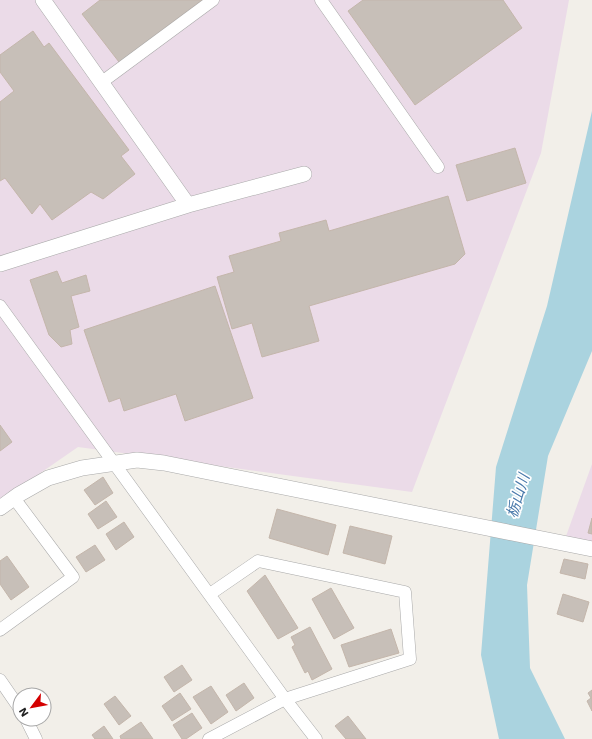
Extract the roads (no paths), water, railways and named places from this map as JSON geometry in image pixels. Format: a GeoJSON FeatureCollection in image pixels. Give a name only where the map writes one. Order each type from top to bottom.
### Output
{"type":"FeatureCollection","features":[{"type":"Feature","properties":{"kind":"street"},"geometry":{"type":"LineString","coordinates":[[43,0],[188,205]]}},
{"type":"Feature","properties":{"kind":"street"},"geometry":{"type":"LineString","coordinates":[[102,82],[213,0]]}},
{"type":"Feature","properties":{"kind":"street"},"geometry":{"type":"LineString","coordinates":[[321,0],[438,167]]}},
{"type":"Feature","properties":{"kind":"street"},"geometry":{"type":"LineString","coordinates":[[0,264],[188,205],[304,174]]}},
{"type":"Feature","properties":{"kind":"street"},"geometry":{"type":"LineString","coordinates":[[0,306],[116,463],[285,699],[316,739]]}},
{"type":"Feature","properties":{"kind":"street"},"geometry":{"type":"LineString","coordinates":[[0,508],[48,478],[82,468],[137,460],[164,463],[441,520],[592,549]]}},
{"type":"Feature","properties":{"kind":"street"},"geometry":{"type":"LineString","coordinates":[[0,630],[73,577],[14,498]]}},
{"type":"Feature","properties":{"kind":"street"},"geometry":{"type":"LineString","coordinates":[[209,739],[285,699],[410,659],[405,592],[258,561],[210,594]]}},
{"type":"Feature","properties":{"kind":"street"},"geometry":{"type":"LineString","coordinates":[[0,680],[12,697]]}},
{"type":"Feature","properties":{"kind":"street"},"geometry":{"type":"LineString","coordinates":[[30,727],[36,739]]}},
{"type":"Feature","properties":{"kind":"water","name":"栃山川"},"geometry":{"type":"Polygon","coordinates":[[[592,111],[592,351],[548,456],[527,585],[530,668],[565,739],[499,739],[481,655],[496,467],[547,306],[592,111]]]}}]}
